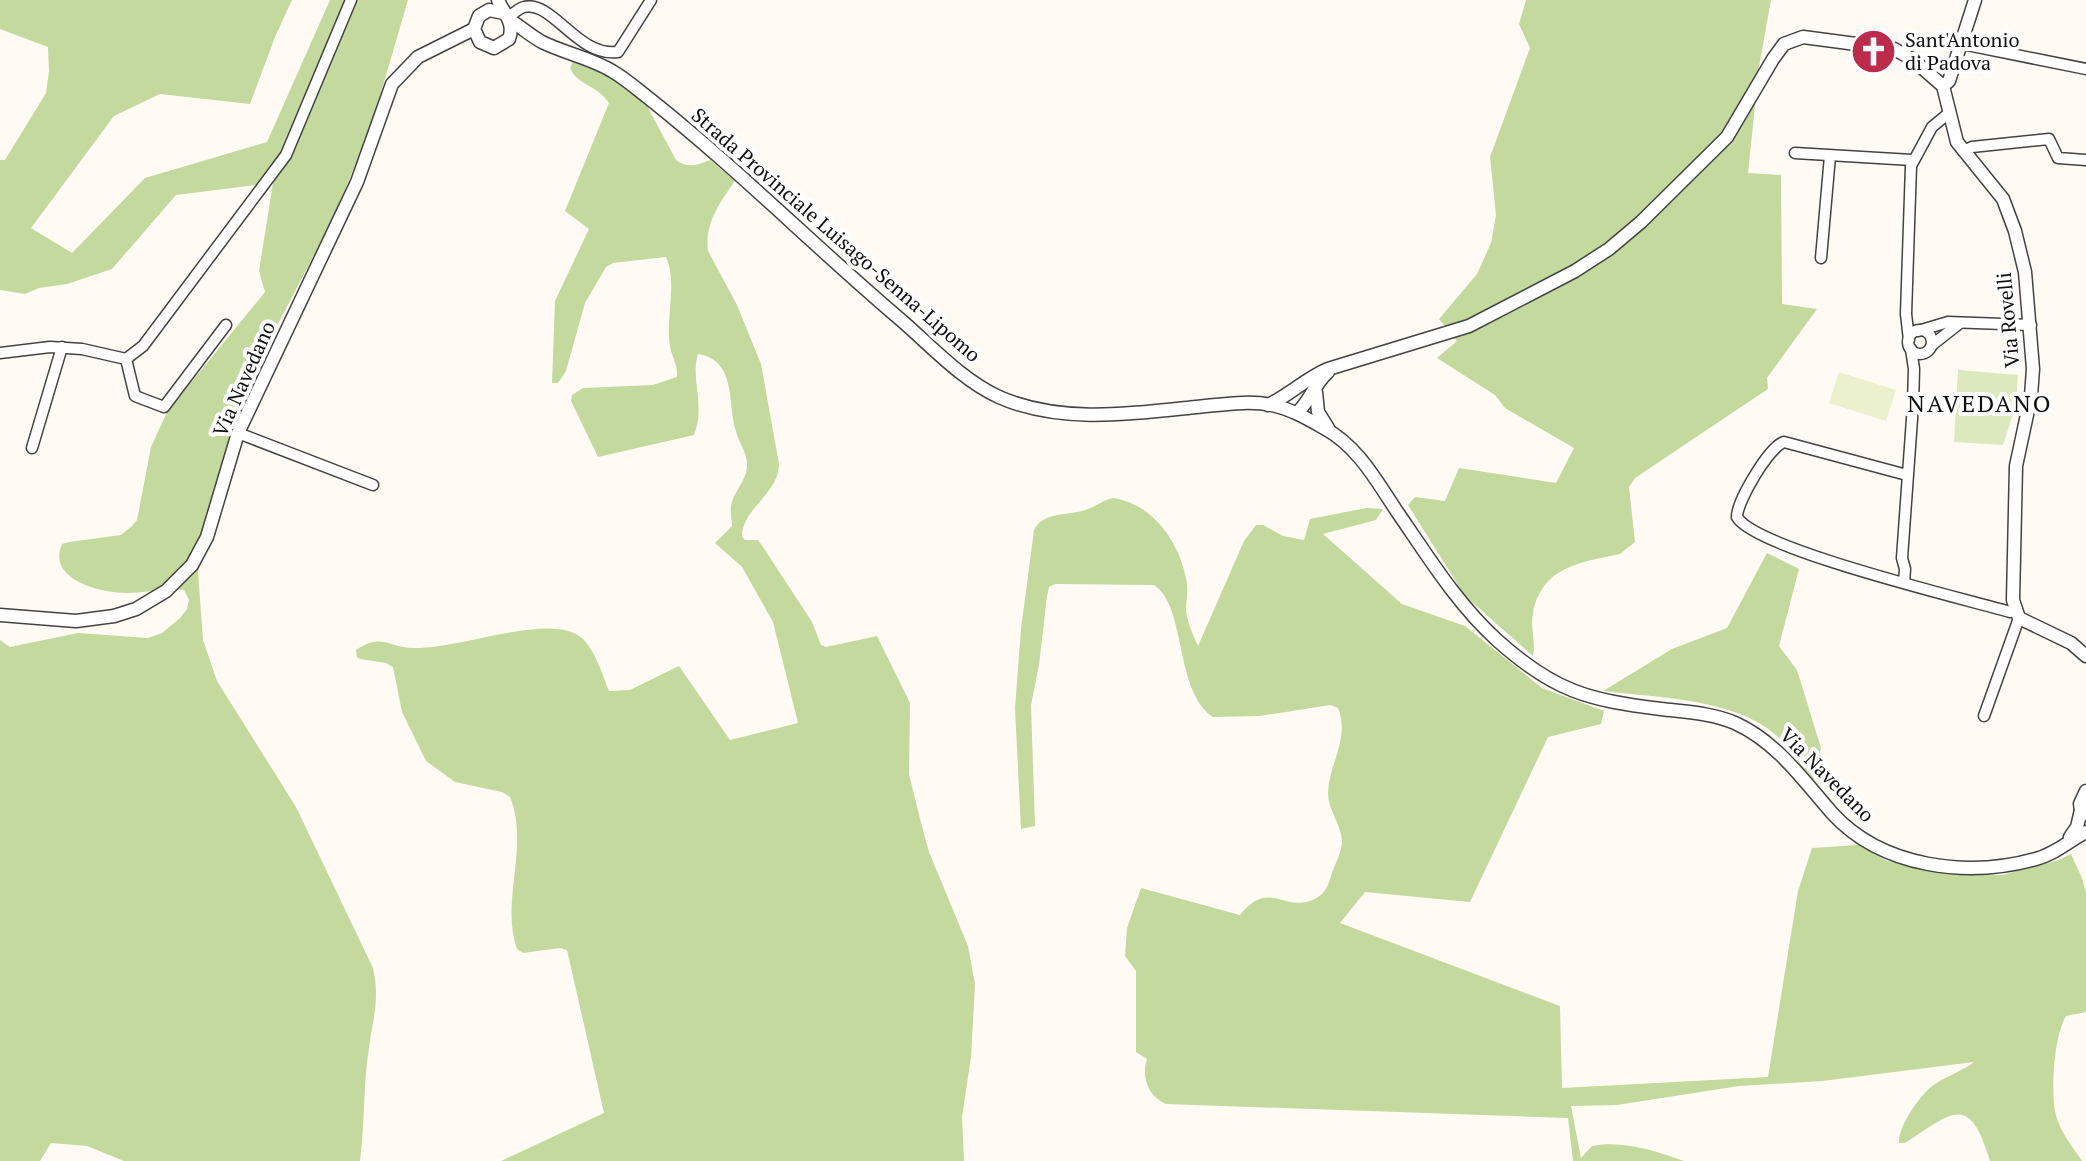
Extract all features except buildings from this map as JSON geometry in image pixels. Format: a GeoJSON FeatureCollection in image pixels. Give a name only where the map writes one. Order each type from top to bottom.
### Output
{"type":"FeatureCollection","features":[{"type":"Feature","properties":{"kind":"street"},"geometry":{"type":"LineString","coordinates":[[126,359],[143,346],[286,155],[351,0]]}},
{"type":"Feature","properties":{"kind":"street"},"geometry":{"type":"LineString","coordinates":[[498,0],[508,17],[512,28],[509,39],[494,48],[480,42],[474,29],[479,16],[488,6],[508,17]]}},
{"type":"Feature","properties":{"kind":"street"},"geometry":{"type":"LineString","coordinates":[[508,17],[524,7],[537,7],[587,47],[606,54],[618,52],[651,0]]}},
{"type":"Feature","properties":{"kind":"street"},"geometry":{"type":"LineString","coordinates":[[1268,405],[1311,375],[1469,326],[1575,271],[1609,249],[1641,222],[1727,137],[1773,59],[1784,44],[1792,40],[1803,37],[1894,49],[1912,59],[1943,86],[1949,81],[1975,0]]}},
{"type":"Feature","properties":{"kind":"street","name":"Strada Provinciale Luisago-Senna-Lipomo"},"geometry":{"type":"LineString","coordinates":[[508,17],[542,42],[611,69],[652,100],[974,383],[999,397],[1061,414],[1169,410],[1249,402],[1297,413],[1329,430]]}},
{"type":"Feature","properties":{"kind":"street","name":"Via Navedano"},"geometry":{"type":"LineString","coordinates":[[0,615],[56,621],[96,620],[136,609],[166,591],[192,565],[207,537],[238,433],[357,182],[392,84],[418,57],[450,44],[474,29]]}},
{"type":"Feature","properties":{"kind":"street","name":"Strada Provinciale Luisago-Senna-Lipomo"},"geometry":{"type":"LineString","coordinates":[[509,39],[542,42]]}},
{"type":"Feature","properties":{"kind":"street","name":"Via Navedano"},"geometry":{"type":"LineString","coordinates":[[450,44],[480,42]]}},
{"type":"Feature","properties":{"kind":"street"},"geometry":{"type":"LineString","coordinates":[[1962,44],[2086,69]]}},
{"type":"Feature","properties":{"kind":"street","name":"Via Rovelli"},"geometry":{"type":"LineString","coordinates":[[1943,86],[1957,142],[1994,186],[2010,213],[2025,272],[2031,325],[2031,396],[2016,466],[2013,600],[2017,614],[1984,716]]}},
{"type":"Feature","properties":{"kind":"street"},"geometry":{"type":"LineString","coordinates":[[1904,582],[1902,558],[1914,369],[1906,314],[1912,160],[1932,127],[1949,113]]}},
{"type":"Feature","properties":{"kind":"street"},"geometry":{"type":"LineString","coordinates":[[1963,151],[1972,147],[2049,139],[2058,158],[2086,160]]}},
{"type":"Feature","properties":{"kind":"street"},"geometry":{"type":"LineString","coordinates":[[1795,153],[1912,160]]}},
{"type":"Feature","properties":{"kind":"street"},"geometry":{"type":"LineString","coordinates":[[1821,258],[1830,156]]}},
{"type":"Feature","properties":{"kind":"street"},"geometry":{"type":"LineString","coordinates":[[1910,345],[1918,331],[1948,322],[2031,325]]}},
{"type":"Feature","properties":{"kind":"street"},"geometry":{"type":"LineString","coordinates":[[1914,369],[1932,345],[1955,325],[1962,323]]}},
{"type":"Feature","properties":{"kind":"street"},"geometry":{"type":"LineString","coordinates":[[126,359],[135,396],[164,407],[226,325]]}},
{"type":"Feature","properties":{"kind":"street"},"geometry":{"type":"LineString","coordinates":[[1918,331],[1927,333],[1932,345]]}},
{"type":"Feature","properties":{"kind":"street"},"geometry":{"type":"LineString","coordinates":[[1910,345],[1923,354]]}},
{"type":"Feature","properties":{"kind":"street"},"geometry":{"type":"LineString","coordinates":[[0,353],[62,347],[126,359]]}},
{"type":"Feature","properties":{"kind":"street"},"geometry":{"type":"LineString","coordinates":[[32,448],[62,347]]}},
{"type":"Feature","properties":{"kind":"street"},"geometry":{"type":"LineString","coordinates":[[1329,430],[1318,412],[1316,392],[1320,379],[1334,367]]}},
{"type":"Feature","properties":{"kind":"street"},"geometry":{"type":"LineString","coordinates":[[1297,387],[1297,413]]}},
{"type":"Feature","properties":{"kind":"street"},"geometry":{"type":"LineString","coordinates":[[1297,413],[1316,392]]}},
{"type":"Feature","properties":{"kind":"street","name":"Via Navedano"},"geometry":{"type":"LineString","coordinates":[[1329,430],[1348,443],[1363,462],[1468,609],[1525,664],[1567,690],[1602,701],[1712,715],[1752,732],[1784,757],[1837,818],[1866,841],[1890,854],[1937,865],[1966,868],[1997,866],[2038,859],[2086,832]]}},
{"type":"Feature","properties":{"kind":"street"},"geometry":{"type":"LineString","coordinates":[[238,433],[373,485]]}},
{"type":"Feature","properties":{"kind":"street"},"geometry":{"type":"LineString","coordinates":[[1907,475],[1794,443],[1778,444],[1739,503],[1737,517],[1747,528],[1826,561],[2017,614],[2071,643],[2086,656]]}},
{"type":"Feature","properties":{"kind":"street"},"geometry":{"type":"LineString","coordinates":[[2063,846],[2083,816],[2082,799],[2086,791]]}},
{"type":"Feature","properties":{"kind":"green space"},"geometry":{"type":"Polygon","coordinates":[[[0,0],[292,0],[250,104],[160,94],[114,116],[31,228],[72,253],[145,178],[267,142],[330,0],[408,0],[372,123],[351,175],[330,225],[251,375],[223,492],[198,572],[203,640],[217,681],[296,807],[373,968],[376,999],[367,1062],[360,1161],[124,1161],[87,1146],[51,1143],[40,1161],[0,1161],[0,640],[10,647],[78,633],[148,638],[162,633],[187,609],[189,600],[184,590],[126,593],[91,587],[69,575],[62,567],[59,556],[62,544],[121,535],[137,520],[151,447],[167,412],[265,292],[259,271],[273,183],[176,195],[112,269],[25,294],[0,290],[0,160],[5,160],[46,93],[49,71],[48,47],[0,29],[0,0]]]}},
{"type":"Feature","properties":{"kind":"green space"},"geometry":{"type":"Polygon","coordinates":[[[1526,0],[1771,0],[1759,67],[1748,173],[1781,175],[1782,304],[1817,309],[1767,378],[1768,389],[1635,478],[1629,487],[1635,542],[1620,554],[1566,569],[1545,585],[1533,613],[1533,656],[1465,596],[1408,505],[1415,497],[1445,501],[1459,468],[1556,483],[1574,448],[1505,408],[1495,395],[1437,358],[1457,341],[1439,319],[1477,274],[1491,243],[1496,215],[1490,157],[1530,48],[1519,24],[1526,0]]]}},
{"type":"Feature","properties":{"kind":"green space"},"geometry":{"type":"Polygon","coordinates":[[[578,50],[645,102],[676,160],[697,165],[710,160],[735,181],[711,223],[708,251],[737,305],[761,364],[779,464],[773,484],[747,518],[742,537],[758,540],[812,622],[821,645],[826,647],[877,636],[910,703],[909,774],[929,852],[968,946],[975,984],[971,1057],[962,1117],[964,1161],[501,1161],[604,1113],[567,950],[560,948],[523,953],[517,949],[512,912],[517,835],[510,797],[502,792],[455,782],[426,761],[402,712],[393,667],[360,659],[356,650],[379,641],[405,647],[432,647],[519,631],[559,629],[574,633],[586,643],[609,691],[630,690],[679,666],[730,740],[798,723],[773,622],[742,567],[715,543],[732,526],[732,502],[747,467],[733,420],[728,384],[719,365],[698,354],[699,413],[694,435],[598,457],[571,401],[572,395],[583,388],[653,385],[677,377],[669,335],[671,279],[666,257],[613,263],[606,267],[585,303],[566,371],[558,383],[552,383],[555,301],[589,229],[565,211],[609,103],[573,74],[570,68],[578,50]]]}},
{"type":"Feature","properties":{"kind":"green space"},"geometry":{"type":"Polygon","coordinates":[[[1958,370],[2018,375],[2016,405],[2003,445],[1954,442],[1958,370]]]}},
{"type":"Feature","properties":{"kind":"green space"},"geometry":{"type":"Polygon","coordinates":[[[1839,372],[1896,390],[1886,421],[1829,403],[1839,372]]]}},
{"type":"Feature","properties":{"kind":"green space"},"geometry":{"type":"Polygon","coordinates":[[[1113,498],[1141,508],[1153,517],[1172,541],[1184,569],[1186,610],[1198,646],[1244,541],[1256,525],[1263,525],[1283,536],[1304,540],[1310,519],[1366,508],[1383,509],[1376,520],[1323,534],[1402,604],[1465,626],[1542,688],[1604,711],[1601,724],[1548,737],[1470,902],[1365,892],[1340,923],[1560,1006],[1562,1088],[1768,1077],[1798,891],[1812,848],[1858,845],[1885,860],[1922,870],[2002,875],[2071,854],[2086,893],[2086,1012],[2066,1016],[2062,1025],[2054,1062],[2053,1089],[2059,1124],[2082,1161],[1990,1161],[1974,1124],[1957,1114],[1935,1123],[1905,1143],[1899,1143],[1906,1119],[1923,1095],[1935,1084],[1974,1062],[1822,1081],[1739,1086],[1617,1105],[1571,1106],[1581,1158],[1592,1146],[1615,1144],[1650,1150],[1684,1161],[1573,1161],[1568,1118],[1166,1104],[1160,1101],[1148,1085],[1145,1072],[1147,1059],[1136,1052],[1136,971],[1125,956],[1127,928],[1141,888],[1240,915],[1261,899],[1270,897],[1297,903],[1321,895],[1328,885],[1342,845],[1328,793],[1342,730],[1338,708],[1330,705],[1260,716],[1213,717],[1201,705],[1192,688],[1172,611],[1154,585],[1055,584],[1049,587],[1047,596],[1031,705],[1035,826],[1021,829],[1015,708],[1021,629],[1034,530],[1051,517],[1091,508],[1113,498]]]}},
{"type":"Feature","properties":{"kind":"green space"},"geometry":{"type":"Polygon","coordinates":[[[1767,553],[1799,569],[1779,646],[1797,670],[1821,748],[1813,784],[1785,744],[1748,717],[1700,703],[1603,691],[1672,649],[1727,628],[1767,553]]]}},
{"type":"Feature","properties":{"kind":"place","name":"Sant'Antonio di Padova"},"geometry":{"type":"Point","coordinates":[1874,52]}},
{"type":"Feature","properties":{"kind":"district","name":"NAVEDANO"},"geometry":{"type":"Point","coordinates":[1980,404]}}]}
